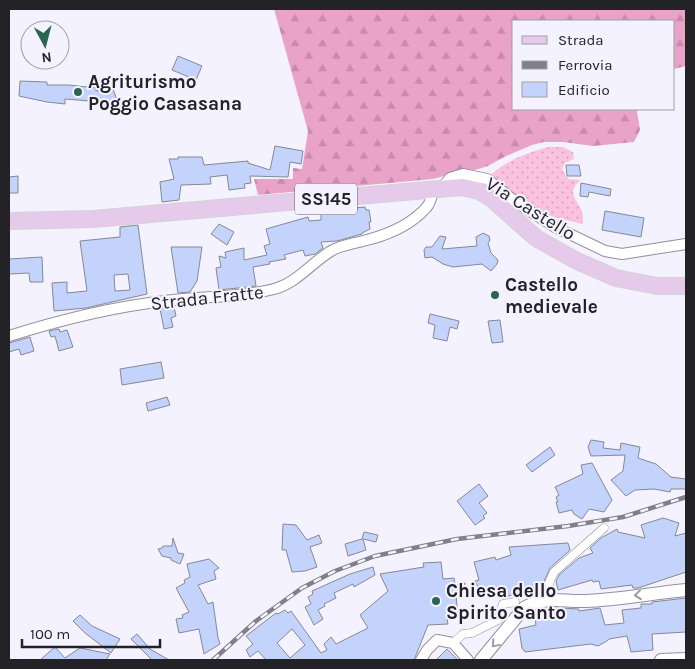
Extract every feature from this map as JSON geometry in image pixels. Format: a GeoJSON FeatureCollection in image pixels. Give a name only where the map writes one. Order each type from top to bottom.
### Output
{"type":"FeatureCollection","features":[{"type":"Feature","properties":{"kind":"main road","name":"SS145"},"geometry":{"type":"LineString","coordinates":[[9,221],[93,219],[462,187],[479,191],[491,198],[536,238],[577,261],[616,278],[657,286],[686,286]]}},
{"type":"Feature","properties":{"kind":"street","name":"Via Castello"},"geometry":{"type":"LineString","coordinates":[[436,189],[450,178],[463,174],[487,179],[517,203],[554,227],[604,251],[622,254],[686,244]]}},
{"type":"Feature","properties":{"kind":"street","name":"Strada Fratte"},"geometry":{"type":"LineString","coordinates":[[9,336],[61,320],[118,308],[166,300],[248,294],[283,286],[312,267],[330,252],[346,245],[395,230],[414,220],[426,209],[436,189]]}},
{"type":"Feature","properties":{"kind":"street"},"geometry":{"type":"LineString","coordinates":[[552,599],[549,583],[554,572],[604,528]]}},
{"type":"Feature","properties":{"kind":"street"},"geometry":{"type":"LineString","coordinates":[[481,660],[524,608],[533,602],[552,599],[585,601],[686,590]]}},
{"type":"Feature","properties":{"kind":"street"},"geometry":{"type":"LineString","coordinates":[[453,643],[463,634],[472,633],[498,620],[503,604],[515,602]]}},
{"type":"Feature","properties":{"kind":"street"},"geometry":{"type":"LineString","coordinates":[[421,660],[426,650],[437,640],[453,643],[468,660]]}},
{"type":"Feature","properties":{"kind":"street"},"geometry":{"type":"LineString","coordinates":[[661,660],[686,659]]}},
{"type":"Feature","properties":{"kind":"shaded area"},"geometry":{"type":"Polygon","coordinates":[[[548,147],[563,147],[573,152],[574,159],[565,163],[562,169],[568,179],[581,180],[573,189],[573,194],[582,211],[582,224],[527,208],[491,177],[491,175],[510,161],[548,147]]]}},
{"type":"Feature","properties":{"kind":"green space"},"geometry":{"type":"Polygon","coordinates":[[[274,9],[686,9],[686,66],[675,69],[675,20],[512,20],[512,110],[638,110],[640,130],[634,142],[593,146],[563,142],[544,142],[506,156],[488,166],[433,179],[258,195],[254,179],[293,179],[293,168],[302,169],[308,131],[274,9]]]}},
{"type":"Feature","properties":{"kind":"building"},"geometry":{"type":"Polygon","coordinates":[[[178,56],[202,66],[196,80],[172,70],[178,56]]]}},
{"type":"Feature","properties":{"kind":"building"},"geometry":{"type":"Polygon","coordinates":[[[20,81],[47,82],[47,85],[96,88],[96,91],[113,89],[117,100],[112,102],[113,105],[103,106],[102,102],[65,99],[65,104],[47,102],[19,96],[20,81]]]}},
{"type":"Feature","properties":{"kind":"building"},"geometry":{"type":"Polygon","coordinates":[[[275,146],[303,151],[301,164],[290,162],[288,177],[250,176],[251,183],[244,184],[245,188],[229,190],[227,175],[210,177],[211,184],[181,185],[179,200],[162,202],[160,182],[174,179],[169,159],[202,157],[204,165],[248,161],[248,163],[270,170],[275,146]]]}},
{"type":"Feature","properties":{"kind":"building"},"geometry":{"type":"Polygon","coordinates":[[[566,165],[579,165],[581,176],[567,176],[566,165]]]}},
{"type":"Feature","properties":{"kind":"building"},"geometry":{"type":"Polygon","coordinates":[[[18,176],[18,193],[9,193],[9,177],[18,176]]]}},
{"type":"Feature","properties":{"kind":"building"},"geometry":{"type":"Polygon","coordinates":[[[581,183],[611,189],[610,196],[589,192],[588,197],[580,196],[581,183]]]}},
{"type":"Feature","properties":{"kind":"building"},"geometry":{"type":"Polygon","coordinates":[[[343,207],[344,209],[365,207],[366,210],[369,210],[370,229],[362,234],[337,241],[321,242],[323,248],[315,254],[305,256],[303,250],[284,255],[286,259],[253,267],[256,286],[219,290],[216,268],[221,267],[219,256],[226,258],[225,252],[244,248],[244,260],[267,255],[264,246],[270,244],[266,229],[308,217],[309,221],[321,220],[321,209],[343,207]]]}},
{"type":"Feature","properties":{"kind":"building"},"geometry":{"type":"Polygon","coordinates":[[[605,211],[644,218],[641,237],[602,230],[605,211]]]}},
{"type":"Feature","properties":{"kind":"building"},"geometry":{"type":"Polygon","coordinates":[[[219,224],[234,232],[227,245],[211,234],[219,224]]]}},
{"type":"Feature","properties":{"kind":"building"},"geometry":{"type":"Polygon","coordinates":[[[138,225],[147,294],[86,308],[54,311],[52,283],[67,282],[67,293],[87,291],[80,241],[120,237],[120,227],[138,225]],[[128,274],[114,275],[115,291],[130,290],[128,274]]]}},
{"type":"Feature","properties":{"kind":"building","name":"Castello medievale"},"geometry":{"type":"Polygon","coordinates":[[[483,233],[489,236],[490,240],[488,243],[491,253],[498,260],[491,271],[482,264],[453,267],[443,264],[432,257],[425,258],[424,250],[426,247],[432,247],[440,236],[446,237],[442,249],[477,246],[476,237],[483,233]]]}},
{"type":"Feature","properties":{"kind":"building"},"geometry":{"type":"Polygon","coordinates":[[[171,247],[202,247],[197,281],[190,292],[178,293],[171,247]]]}},
{"type":"Feature","properties":{"kind":"building"},"geometry":{"type":"Polygon","coordinates":[[[42,257],[43,282],[30,282],[29,273],[9,274],[9,259],[42,257]]]}},
{"type":"Feature","properties":{"kind":"building"},"geometry":{"type":"Polygon","coordinates":[[[174,307],[176,316],[171,318],[173,327],[164,329],[160,309],[174,307]]]}},
{"type":"Feature","properties":{"kind":"building"},"geometry":{"type":"Polygon","coordinates":[[[430,314],[459,321],[457,329],[450,327],[447,341],[433,338],[435,325],[428,323],[430,314]]]}},
{"type":"Feature","properties":{"kind":"building"},"geometry":{"type":"Polygon","coordinates":[[[500,320],[503,342],[492,343],[488,321],[500,320]]]}},
{"type":"Feature","properties":{"kind":"building"},"geometry":{"type":"Polygon","coordinates":[[[59,329],[60,332],[67,330],[73,347],[59,351],[55,336],[51,337],[49,331],[59,329]]]}},
{"type":"Feature","properties":{"kind":"building"},"geometry":{"type":"Polygon","coordinates":[[[30,337],[34,351],[21,355],[19,349],[9,352],[9,343],[30,337]]]}},
{"type":"Feature","properties":{"kind":"building"},"geometry":{"type":"Polygon","coordinates":[[[161,362],[164,378],[122,385],[120,369],[161,362]]]}},
{"type":"Feature","properties":{"kind":"building"},"geometry":{"type":"Polygon","coordinates":[[[167,397],[170,405],[148,411],[146,403],[167,397]]]}},
{"type":"Feature","properties":{"kind":"building"},"geometry":{"type":"Polygon","coordinates":[[[591,440],[604,442],[603,448],[620,450],[621,443],[640,447],[638,458],[656,464],[671,477],[686,479],[686,489],[671,489],[670,492],[654,489],[635,490],[626,496],[611,480],[623,471],[625,455],[591,456],[588,447],[591,440]]]}},
{"type":"Feature","properties":{"kind":"building"},"geometry":{"type":"Polygon","coordinates":[[[550,447],[555,455],[532,472],[526,465],[550,447]]]}},
{"type":"Feature","properties":{"kind":"building"},"geometry":{"type":"Polygon","coordinates":[[[592,463],[612,500],[604,512],[589,509],[582,519],[574,514],[572,510],[559,513],[556,497],[559,495],[555,487],[583,474],[581,465],[592,463]]]}},
{"type":"Feature","properties":{"kind":"building"},"geometry":{"type":"Polygon","coordinates":[[[479,484],[488,496],[479,503],[487,513],[483,516],[485,518],[475,525],[457,501],[479,484]]]}},
{"type":"Feature","properties":{"kind":"building"},"geometry":{"type":"Polygon","coordinates":[[[663,518],[679,523],[675,536],[686,533],[686,572],[638,588],[633,588],[632,585],[601,589],[599,581],[593,582],[592,580],[558,590],[556,581],[559,575],[579,558],[593,553],[590,548],[601,538],[617,529],[618,532],[645,538],[641,525],[663,518]]]}},
{"type":"Feature","properties":{"kind":"building"},"geometry":{"type":"Polygon","coordinates":[[[283,524],[296,525],[307,540],[319,535],[322,543],[310,547],[317,567],[305,571],[292,572],[286,550],[282,550],[283,524]]]}},
{"type":"Feature","properties":{"kind":"building"},"geometry":{"type":"Polygon","coordinates":[[[364,532],[378,535],[376,542],[363,539],[366,550],[348,556],[345,544],[362,539],[364,532]]]}},
{"type":"Feature","properties":{"kind":"building"},"geometry":{"type":"Polygon","coordinates":[[[173,538],[178,553],[184,554],[180,564],[171,560],[171,558],[162,556],[158,549],[163,546],[172,546],[173,538]]]}},
{"type":"Feature","properties":{"kind":"building"},"geometry":{"type":"Polygon","coordinates":[[[568,543],[570,550],[550,568],[543,584],[537,587],[502,598],[501,595],[491,596],[486,589],[480,591],[475,581],[479,580],[474,562],[495,557],[496,560],[511,555],[509,547],[568,543]]]}},
{"type":"Feature","properties":{"kind":"building"},"geometry":{"type":"Polygon","coordinates":[[[209,559],[219,568],[214,571],[216,579],[198,585],[208,604],[213,602],[220,644],[204,654],[199,629],[179,633],[176,619],[183,618],[182,615],[189,612],[176,588],[185,583],[184,580],[190,577],[187,564],[209,559]]]}},
{"type":"Feature","properties":{"kind":"building"},"geometry":{"type":"Polygon","coordinates":[[[441,562],[443,579],[454,578],[455,585],[465,583],[464,593],[456,595],[458,617],[447,618],[448,624],[428,625],[414,660],[266,660],[258,651],[250,657],[246,650],[253,644],[246,636],[276,613],[278,614],[285,610],[288,613],[291,611],[321,653],[327,650],[324,644],[331,637],[336,644],[368,628],[360,615],[388,591],[380,574],[424,567],[423,563],[441,562]],[[292,629],[277,643],[290,658],[305,645],[292,629]]]}},
{"type":"Feature","properties":{"kind":"building"},"geometry":{"type":"Polygon","coordinates":[[[373,567],[375,575],[354,587],[353,584],[334,593],[336,598],[324,604],[325,606],[318,610],[323,619],[314,625],[305,607],[311,604],[308,597],[313,594],[312,591],[350,574],[373,567]]]}},
{"type":"Feature","properties":{"kind":"building"},"geometry":{"type":"Polygon","coordinates":[[[686,598],[686,632],[652,634],[653,650],[631,652],[627,636],[609,639],[598,646],[591,644],[525,652],[522,648],[519,629],[536,625],[534,612],[542,609],[561,608],[579,609],[579,611],[600,608],[605,625],[624,623],[622,610],[641,608],[641,604],[686,598]]]}},
{"type":"Feature","properties":{"kind":"building"},"geometry":{"type":"Polygon","coordinates":[[[80,615],[92,626],[120,639],[111,653],[73,621],[80,615]]]}},
{"type":"Feature","properties":{"kind":"building"},"geometry":{"type":"Polygon","coordinates":[[[137,634],[150,649],[169,660],[152,660],[131,639],[137,634]]]}},
{"type":"Feature","properties":{"kind":"building"},"geometry":{"type":"Polygon","coordinates":[[[55,647],[65,658],[80,648],[110,654],[106,660],[40,660],[55,647]]]}},
{"type":"Feature","properties":{"kind":"building"},"geometry":{"type":"Polygon","coordinates":[[[447,649],[458,660],[436,660],[447,649]]]}},
{"type":"Feature","properties":{"kind":"railway"},"geometry":{"type":"LineString","coordinates":[[213,660],[256,621],[302,588],[335,571],[375,556],[457,539],[568,526],[623,517],[686,497]]}},
{"type":"Feature","properties":{"kind":"place","name":"Agriturismo Poggio Casasana"},"geometry":{"type":"Point","coordinates":[78,92]}},
{"type":"Feature","properties":{"kind":"place","name":"Castello medievale"},"geometry":{"type":"Point","coordinates":[495,295]}},
{"type":"Feature","properties":{"kind":"place","name":"Chiesa dello Spirito Santo"},"geometry":{"type":"Point","coordinates":[436,601]}}]}
